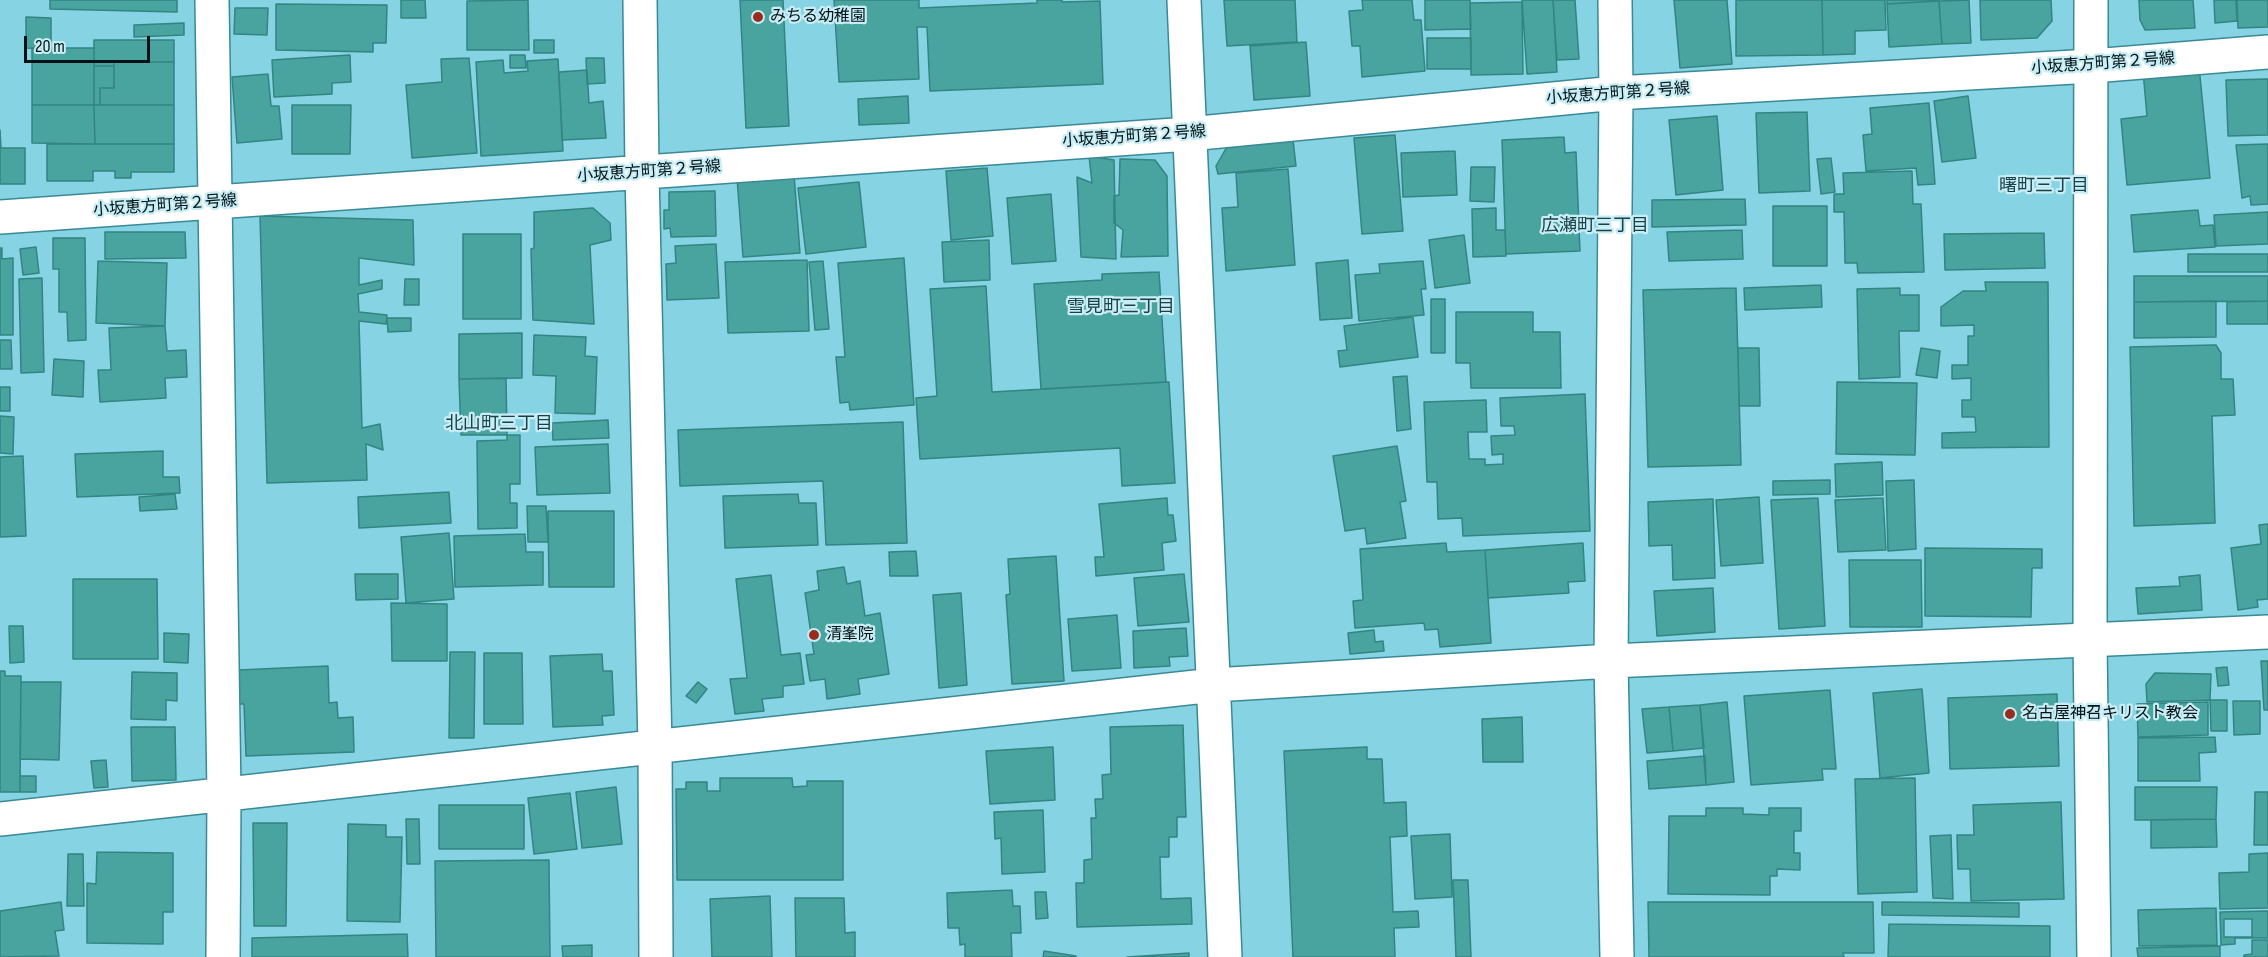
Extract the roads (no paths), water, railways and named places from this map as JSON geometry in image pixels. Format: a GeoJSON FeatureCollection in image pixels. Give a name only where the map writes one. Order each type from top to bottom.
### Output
{"type":"FeatureCollection","features":[{"type":"Feature","properties":{"kind":"street"},"geometry":{"type":"LineString","coordinates":[[212,0],[224,794],[223,957]]}},
{"type":"Feature","properties":{"kind":"street"},"geometry":{"type":"LineString","coordinates":[[640,0],[655,746],[656,957]]}},
{"type":"Feature","properties":{"kind":"street"},"geometry":{"type":"LineString","coordinates":[[1184,0],[1226,957]]}},
{"type":"Feature","properties":{"kind":"street"},"geometry":{"type":"LineString","coordinates":[[1614,0],[1616,93],[1611,661],[1617,957]]}},
{"type":"Feature","properties":{"kind":"street"},"geometry":{"type":"LineString","coordinates":[[2091,0],[2090,639],[2094,957]]}},
{"type":"Feature","properties":{"kind":"street","name":"小坂恵方町第２号線"},"geometry":{"type":"LineString","coordinates":[[0,217],[1189,134],[1616,93],[2092,66],[2268,52]]}},
{"type":"Feature","properties":{"kind":"street"},"geometry":{"type":"LineString","coordinates":[[0,819],[1214,685],[1611,661],[2268,632]]}},
{"type":"Feature","properties":{"kind":"place","name":"みちる幼稚園"},"geometry":{"type":"Point","coordinates":[758,17]}},
{"type":"Feature","properties":{"kind":"place","name":"清峯院"},"geometry":{"type":"Point","coordinates":[814,635]}},
{"type":"Feature","properties":{"kind":"place","name":"名古屋神召キリスト教会"},"geometry":{"type":"Point","coordinates":[2010,714]}},
{"type":"Feature","properties":{"kind":"district","name":"曙町三丁目"},"geometry":{"type":"Point","coordinates":[2044,186]}},
{"type":"Feature","properties":{"kind":"district","name":"広瀬町三丁目"},"geometry":{"type":"Point","coordinates":[1595,226]}},
{"type":"Feature","properties":{"kind":"district","name":"雪見町三丁目"},"geometry":{"type":"Point","coordinates":[1121,307]}},
{"type":"Feature","properties":{"kind":"district","name":"北山町三丁目"},"geometry":{"type":"Point","coordinates":[499,424]}}]}
